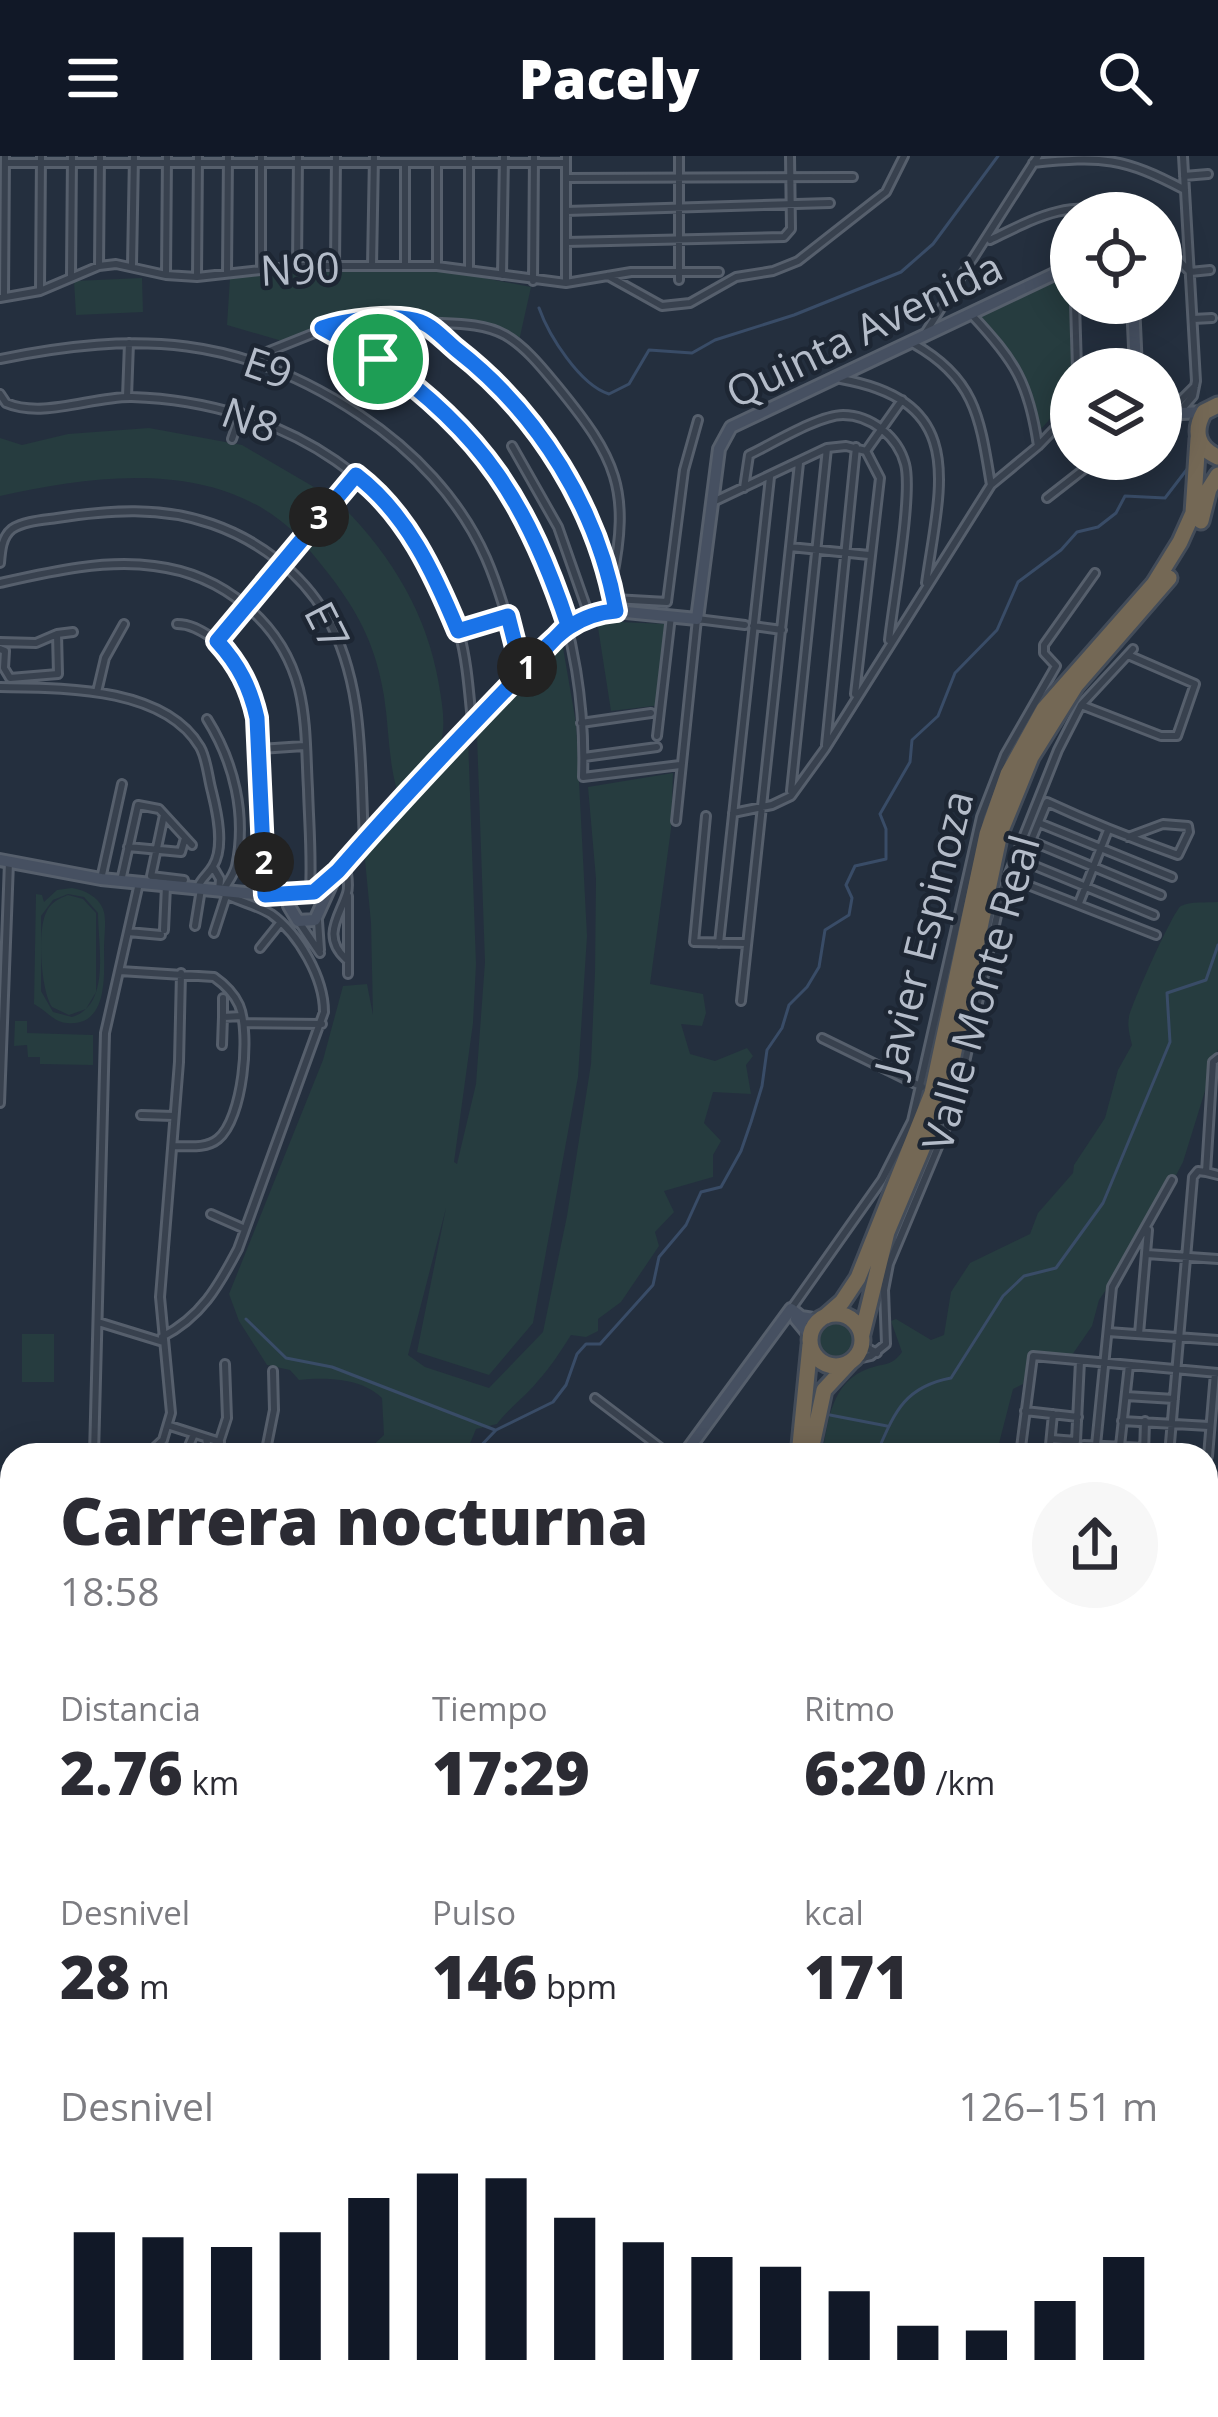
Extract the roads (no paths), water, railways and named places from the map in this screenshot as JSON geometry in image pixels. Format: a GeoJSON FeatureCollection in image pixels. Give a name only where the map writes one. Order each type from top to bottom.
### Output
{"type":"FeatureCollection","features":[{"type":"Feature","properties":{"kind":"highway"},"geometry":{"type":"LineString","coordinates":[[800,1443],[810,1339],[858,1278],[932,1093],[988,834],[1008,774],[1044,709],[1154,584],[1180,542],[1192,513],[1198,436],[1218,396]]}},
{"type":"Feature","properties":{"kind":"highway"},"geometry":{"type":"LineString","coordinates":[[1198,436],[1208,452],[1218,457]]}},
{"type":"Feature","properties":{"kind":"highway"},"geometry":{"type":"LineString","coordinates":[[813,1443],[824,1390],[867,1344],[887,1232],[945,1094],[1000,833],[1024,772],[1064,701],[1174,572],[1193,540],[1209,489],[1218,476]]}},
{"type":"Feature","properties":{"kind":"highway"},"geometry":{"type":"LineString","coordinates":[[823,1318],[849,1317],[867,1344]]}},
{"type":"Feature","properties":{"kind":"highway"},"geometry":{"type":"LineString","coordinates":[[810,1339],[821,1361],[836,1366],[852,1361]]}},
{"type":"Feature","properties":{"kind":"street"},"geometry":{"type":"LineString","coordinates":[[679,156],[679,275]]}},
{"type":"Feature","properties":{"kind":"street"},"geometry":{"type":"LineString","coordinates":[[566,242],[788,235],[785,177],[790,156]]}},
{"type":"Feature","properties":{"kind":"street"},"geometry":{"type":"LineString","coordinates":[[605,274],[662,306],[691,303],[736,277],[773,271],[797,261],[886,192],[904,156]]}},
{"type":"Feature","properties":{"kind":"street"},"geometry":{"type":"LineString","coordinates":[[1182,403],[1193,395],[1195,386],[1183,156]]}},
{"type":"Feature","properties":{"kind":"street"},"geometry":{"type":"LineString","coordinates":[[2,297],[5,159],[437,164],[566,160],[566,283]]}},
{"type":"Feature","properties":{"kind":"street"},"geometry":{"type":"LineString","coordinates":[[40,159],[40,291]]}},
{"type":"Feature","properties":{"kind":"street"},"geometry":{"type":"LineString","coordinates":[[71,276],[72,159]]}},
{"type":"Feature","properties":{"kind":"street"},"geometry":{"type":"LineString","coordinates":[[99,266],[100,159]]}},
{"type":"Feature","properties":{"kind":"street"},"geometry":{"type":"LineString","coordinates":[[132,265],[134,159]]}},
{"type":"Feature","properties":{"kind":"street"},"geometry":{"type":"LineString","coordinates":[[166,159],[166,275]]}},
{"type":"Feature","properties":{"kind":"street"},"geometry":{"type":"LineString","coordinates":[[502,275],[504,159]]}},
{"type":"Feature","properties":{"kind":"street"},"geometry":{"type":"LineString","coordinates":[[991,485],[970,394],[945,362],[917,340],[987,241],[1036,160],[1108,159],[1138,165],[1185,190]]}},
{"type":"Feature","properties":{"kind":"street"},"geometry":{"type":"LineString","coordinates":[[197,160],[197,277]]}},
{"type":"Feature","properties":{"kind":"street"},"geometry":{"type":"LineString","coordinates":[[227,273],[228,160]]}},
{"type":"Feature","properties":{"kind":"street"},"geometry":{"type":"LineString","coordinates":[[261,160],[261,269]]}},
{"type":"Feature","properties":{"kind":"street"},"geometry":{"type":"LineString","coordinates":[[297,266],[298,160]]}},
{"type":"Feature","properties":{"kind":"street"},"geometry":{"type":"LineString","coordinates":[[335,266],[336,160]]}},
{"type":"Feature","properties":{"kind":"street"},"geometry":{"type":"LineString","coordinates":[[372,266],[375,160]]}},
{"type":"Feature","properties":{"kind":"street"},"geometry":{"type":"LineString","coordinates":[[469,160],[470,269]]}},
{"type":"Feature","properties":{"kind":"street"},"geometry":{"type":"LineString","coordinates":[[533,281],[534,160]]}},
{"type":"Feature","properties":{"kind":"street"},"geometry":{"type":"LineString","coordinates":[[405,163],[405,265]]}},
{"type":"Feature","properties":{"kind":"street"},"geometry":{"type":"LineString","coordinates":[[436,266],[437,164]]}},
{"type":"Feature","properties":{"kind":"street"},"geometry":{"type":"LineString","coordinates":[[1184,176],[1208,174]]}},
{"type":"Feature","properties":{"kind":"street"},"geometry":{"type":"LineString","coordinates":[[566,178],[853,178]]}},
{"type":"Feature","properties":{"kind":"street"},"geometry":{"type":"LineString","coordinates":[[566,211],[830,203]]}},
{"type":"Feature","properties":{"kind":"street"},"geometry":{"type":"LineString","coordinates":[[987,241],[1050,211]]}},
{"type":"Feature","properties":{"kind":"street"},"geometry":{"type":"LineString","coordinates":[[1182,264],[1190,272]]}},
{"type":"Feature","properties":{"kind":"street","name":"N90"},"geometry":{"type":"LineString","coordinates":[[2,297],[40,291],[99,266],[132,265],[166,275],[197,277],[297,266],[436,266],[566,283],[605,274],[719,272]]}},
{"type":"Feature","properties":{"kind":"street"},"geometry":{"type":"LineString","coordinates":[[1190,272],[1210,269]]}},
{"type":"Feature","properties":{"kind":"street","name":"Quinta Avenida"},"geometry":{"type":"LineString","coordinates":[[697,619],[719,448],[731,427],[1050,276]]}},
{"type":"Feature","properties":{"kind":"street"},"geometry":{"type":"LineString","coordinates":[[970,314],[1017,368],[1032,404],[1038,446]]}},
{"type":"Feature","properties":{"kind":"street"},"geometry":{"type":"LineString","coordinates":[[252,358],[352,318],[473,325],[504,334],[526,351],[593,430],[613,464],[620,501],[620,541],[611,584]]}},
{"type":"Feature","properties":{"kind":"street"},"geometry":{"type":"LineString","coordinates":[[1193,319],[1212,318]]}},
{"type":"Feature","properties":{"kind":"street"},"geometry":{"type":"LineString","coordinates":[[421,322],[477,366],[522,412],[557,459],[587,515],[615,605]]}},
{"type":"Feature","properties":{"kind":"street"},"geometry":{"type":"LineString","coordinates":[[322,328],[427,393],[479,448],[515,498],[544,555],[568,625],[583,777],[680,765]]}},
{"type":"Feature","properties":{"kind":"street"},"geometry":{"type":"LineString","coordinates":[[127,397],[129,343]]}},
{"type":"Feature","properties":{"kind":"street","name":"E9"},"geometry":{"type":"LineString","coordinates":[[0,359],[129,343],[198,348],[252,358],[315,384],[387,432],[442,487],[484,554],[508,616],[522,671]]}},
{"type":"Feature","properties":{"kind":"street"},"geometry":{"type":"LineString","coordinates":[[832,377],[865,383],[902,399],[917,412],[939,454],[940,488],[926,587]]}},
{"type":"Feature","properties":{"kind":"street","name":"N8"},"geometry":{"type":"LineString","coordinates":[[0,395],[6,404],[28,410],[127,397],[176,399],[241,413],[283,429],[356,475],[387,505],[426,557],[458,631],[472,723]]}},
{"type":"Feature","properties":{"kind":"street"},"geometry":{"type":"LineString","coordinates":[[866,452],[902,399]]}},
{"type":"Feature","properties":{"kind":"street"},"geometry":{"type":"LineString","coordinates":[[232,439],[241,413]]}},
{"type":"Feature","properties":{"kind":"street"},"geometry":{"type":"LineString","coordinates":[[744,488],[749,455],[833,417],[860,418],[883,429],[898,448],[907,476],[889,643]]}},
{"type":"Feature","properties":{"kind":"street"},"geometry":{"type":"LineString","coordinates":[[1182,419],[1198,436]]}},
{"type":"Feature","properties":{"kind":"street"},"geometry":{"type":"LineString","coordinates":[[0,1102],[5,861],[101,879],[223,893],[291,900],[315,894],[568,625],[615,605],[668,602],[684,470],[698,420]]}},
{"type":"Feature","properties":{"kind":"street"},"geometry":{"type":"LineString","coordinates":[[733,813],[790,796],[991,485],[1050,434]]}},
{"type":"Feature","properties":{"kind":"street"},"geometry":{"type":"LineString","coordinates":[[512,446],[559,527],[589,615]]}},
{"type":"Feature","properties":{"kind":"street"},"geometry":{"type":"LineString","coordinates":[[711,503],[827,448],[856,447],[866,452],[880,478],[854,700]]}},
{"type":"Feature","properties":{"kind":"street"},"geometry":{"type":"LineString","coordinates":[[825,748],[856,447]]}},
{"type":"Feature","properties":{"kind":"street"},"geometry":{"type":"LineString","coordinates":[[790,796],[827,448]]}},
{"type":"Feature","properties":{"kind":"street"},"geometry":{"type":"LineString","coordinates":[[741,1000],[799,463]]}},
{"type":"Feature","properties":{"kind":"street"},"geometry":{"type":"LineString","coordinates":[[217,641],[356,475]]}},
{"type":"Feature","properties":{"kind":"street"},"geometry":{"type":"LineString","coordinates":[[719,943],[749,625],[770,477]]}},
{"type":"Feature","properties":{"kind":"street"},"geometry":{"type":"LineString","coordinates":[[1047,499],[1070,480]]}},
{"type":"Feature","properties":{"kind":"street","name":"E7"},"geometry":{"type":"LineString","coordinates":[[0,562],[10,531],[29,523],[109,511],[161,512],[214,525],[250,541],[280,562],[306,586],[324,612],[351,679],[361,747],[364,841]]}},
{"type":"Feature","properties":{"kind":"street"},"geometry":{"type":"LineString","coordinates":[[790,547],[869,555]]}},
{"type":"Feature","properties":{"kind":"street"},"geometry":{"type":"LineString","coordinates":[[0,583],[118,564],[156,566],[193,574],[245,604],[269,628],[287,656],[298,687],[320,953],[298,921],[291,900]]}},
{"type":"Feature","properties":{"kind":"street","name":"Javier Espinoza"},"geometry":{"type":"LineString","coordinates":[[693,1443],[895,1158],[922,1087],[981,817],[1005,755],[1056,666],[1043,653],[1044,645],[1095,573]]}},
{"type":"Feature","properties":{"kind":"street"},"geometry":{"type":"LineString","coordinates":[[615,605],[782,630]]}},
{"type":"Feature","properties":{"kind":"street"},"geometry":{"type":"LineString","coordinates":[[458,631],[508,616]]}},
{"type":"Feature","properties":{"kind":"street"},"geometry":{"type":"LineString","coordinates":[[657,736],[670,616]]}},
{"type":"Feature","properties":{"kind":"street"},"geometry":{"type":"LineString","coordinates":[[676,821],[697,619]]}},
{"type":"Feature","properties":{"kind":"street"},"geometry":{"type":"LineString","coordinates":[[97,692],[105,658],[124,623]]}},
{"type":"Feature","properties":{"kind":"street"},"geometry":{"type":"LineString","coordinates":[[177,624],[217,641],[236,661],[250,690],[260,749],[265,895]]}},
{"type":"Feature","properties":{"kind":"street"},"geometry":{"type":"LineString","coordinates":[[0,646],[36,643],[73,632]]}},
{"type":"Feature","properties":{"kind":"street"},"geometry":{"type":"LineString","coordinates":[[0,646],[10,677],[56,676],[57,634]]}},
{"type":"Feature","properties":{"kind":"street","name":"Valle Monte Real"},"geometry":{"type":"LineString","coordinates":[[867,1344],[883,1349],[887,1338],[884,1290],[889,1264],[956,1104],[1003,888],[1028,839],[1058,750],[1081,704],[1130,652],[1195,684],[1177,736],[1161,736],[1081,704]]}},
{"type":"Feature","properties":{"kind":"street"},"geometry":{"type":"LineString","coordinates":[[0,687],[97,692],[136,701],[172,717],[200,747],[217,812],[218,847],[213,867],[199,889],[195,926]]}},
{"type":"Feature","properties":{"kind":"street"},"geometry":{"type":"LineString","coordinates":[[581,723],[651,713]]}},
{"type":"Feature","properties":{"kind":"street"},"geometry":{"type":"LineString","coordinates":[[207,719],[226,752],[237,792],[236,867],[223,893],[214,934]]}},
{"type":"Feature","properties":{"kind":"street"},"geometry":{"type":"LineString","coordinates":[[260,749],[306,746]]}},
{"type":"Feature","properties":{"kind":"street"},"geometry":{"type":"LineString","coordinates":[[584,757],[657,747]]}},
{"type":"Feature","properties":{"kind":"street"},"geometry":{"type":"LineString","coordinates":[[101,879],[122,784]]}},
{"type":"Feature","properties":{"kind":"street"},"geometry":{"type":"LineString","coordinates":[[1128,837],[1163,824],[1188,826],[1190,832],[1178,855],[1108,830],[1047,802],[1015,880],[1156,934]]}},
{"type":"Feature","properties":{"kind":"street"},"geometry":{"type":"LineString","coordinates":[[121,881],[138,805],[157,807],[193,845]]}},
{"type":"Feature","properties":{"kind":"street"},"geometry":{"type":"LineString","coordinates":[[164,814],[151,876],[184,880]]}},
{"type":"Feature","properties":{"kind":"street"},"geometry":{"type":"LineString","coordinates":[[706,816],[694,942],[747,943]]}},
{"type":"Feature","properties":{"kind":"street"},"geometry":{"type":"LineString","coordinates":[[1039,823],[1172,878]]}},
{"type":"Feature","properties":{"kind":"street"},"geometry":{"type":"LineString","coordinates":[[1079,903],[1108,830]]}},
{"type":"Feature","properties":{"kind":"street"},"geometry":{"type":"LineString","coordinates":[[128,847],[181,852],[185,838]]}},
{"type":"Feature","properties":{"kind":"street"},"geometry":{"type":"LineString","coordinates":[[1028,839],[1161,895]]}},
{"type":"Feature","properties":{"kind":"street"},"geometry":{"type":"LineString","coordinates":[[1023,861],[1154,915]]}},
{"type":"Feature","properties":{"kind":"street"},"geometry":{"type":"LineString","coordinates":[[342,866],[348,974]]}},
{"type":"Feature","properties":{"kind":"street"},"geometry":{"type":"LineString","coordinates":[[213,867],[223,893]]}},
{"type":"Feature","properties":{"kind":"street"},"geometry":{"type":"LineString","coordinates":[[94,1443],[105,1033],[139,883]]}},
{"type":"Feature","properties":{"kind":"street"},"geometry":{"type":"LineString","coordinates":[[128,932],[162,932],[166,886]]}},
{"type":"Feature","properties":{"kind":"street"},"geometry":{"type":"LineString","coordinates":[[163,1340],[210,1299],[245,1228],[322,1024],[324,997],[301,949],[267,912],[223,893]]}},
{"type":"Feature","properties":{"kind":"street"},"geometry":{"type":"LineString","coordinates":[[346,958],[339,952],[335,924],[347,893]]}},
{"type":"Feature","properties":{"kind":"street"},"geometry":{"type":"LineString","coordinates":[[298,921],[318,917]]}},
{"type":"Feature","properties":{"kind":"street"},"geometry":{"type":"LineString","coordinates":[[260,948],[280,922]]}},
{"type":"Feature","properties":{"kind":"street"},"geometry":{"type":"LineString","coordinates":[[120,971],[206,974],[235,998],[243,1019],[233,1120],[208,1144],[173,1145]]}},
{"type":"Feature","properties":{"kind":"street"},"geometry":{"type":"LineString","coordinates":[[160,1443],[170,1426],[160,1297],[181,973]]}},
{"type":"Feature","properties":{"kind":"street"},"geometry":{"type":"LineString","coordinates":[[222,1045],[223,998]]}},
{"type":"Feature","properties":{"kind":"street"},"geometry":{"type":"LineString","coordinates":[[223,1017],[322,1024]]}},
{"type":"Feature","properties":{"kind":"street"},"geometry":{"type":"LineString","coordinates":[[822,1039],[922,1087]]}},
{"type":"Feature","properties":{"kind":"street"},"geometry":{"type":"LineString","coordinates":[[1205,1172],[1217,1058]]}},
{"type":"Feature","properties":{"kind":"street"},"geometry":{"type":"LineString","coordinates":[[141,1115],[175,1116]]}},
{"type":"Feature","properties":{"kind":"street"},"geometry":{"type":"LineString","coordinates":[[1170,1443],[1193,1177],[1198,1172],[1218,1174]]}},
{"type":"Feature","properties":{"kind":"street"},"geometry":{"type":"LineString","coordinates":[[1096,1443],[1112,1287],[1172,1180]]}},
{"type":"Feature","properties":{"kind":"street"},"geometry":{"type":"LineString","coordinates":[[212,1214],[245,1228]]}},
{"type":"Feature","properties":{"kind":"street"},"geometry":{"type":"LineString","coordinates":[[1139,1334],[1148,1228]]}},
{"type":"Feature","properties":{"kind":"street"},"geometry":{"type":"LineString","coordinates":[[1148,1254],[1218,1259]]}},
{"type":"Feature","properties":{"kind":"street"},"geometry":{"type":"LineString","coordinates":[[789,1312],[823,1318]]}},
{"type":"Feature","properties":{"kind":"street"},"geometry":{"type":"LineString","coordinates":[[789,1312],[803,1323],[810,1339]]}},
{"type":"Feature","properties":{"kind":"street"},"geometry":{"type":"LineString","coordinates":[[98,1322],[163,1340]]}},
{"type":"Feature","properties":{"kind":"street"},"geometry":{"type":"LineString","coordinates":[[1106,1332],[1218,1340]]}},
{"type":"Feature","properties":{"kind":"street"},"geometry":{"type":"LineString","coordinates":[[1021,1443],[1031,1358],[1216,1373],[1208,1443]]}},
{"type":"Feature","properties":{"kind":"street"},"geometry":{"type":"LineString","coordinates":[[1051,1439],[1080,1443],[1080,1361]]}},
{"type":"Feature","properties":{"kind":"street"},"geometry":{"type":"LineString","coordinates":[[170,1426],[220,1442],[226,1418],[224,1364]]}},
{"type":"Feature","properties":{"kind":"street"},"geometry":{"type":"LineString","coordinates":[[1120,1443],[1129,1366]]}},
{"type":"Feature","properties":{"kind":"street"},"geometry":{"type":"LineString","coordinates":[[267,1443],[274,1410],[273,1371]]}},
{"type":"Feature","properties":{"kind":"street"},"geometry":{"type":"LineString","coordinates":[[1126,1396],[1174,1399]]}},
{"type":"Feature","properties":{"kind":"street"},"geometry":{"type":"LineString","coordinates":[[595,1398],[654,1443]]}},
{"type":"Feature","properties":{"kind":"street"},"geometry":{"type":"LineString","coordinates":[[1025,1411],[1078,1417]]}},
{"type":"Feature","properties":{"kind":"street"},"geometry":{"type":"LineString","coordinates":[[1050,1443],[1053,1414]]}},
{"type":"Feature","properties":{"kind":"street"},"geometry":{"type":"LineString","coordinates":[[1122,1420],[1209,1426]]}},
{"type":"Feature","properties":{"kind":"street"},"geometry":{"type":"LineString","coordinates":[[1144,1443],[1145,1421]]}},
{"type":"Feature","properties":{"kind":"street"},"geometry":{"type":"LineString","coordinates":[[190,1443],[194,1434]]}},
{"type":"Feature","properties":{"kind":"street"},"geometry":{"type":"LineString","coordinates":[[206,1438],[208,1443]]}},
{"type":"Feature","properties":{"kind":"street"},"geometry":{"type":"LineString","coordinates":[[1218,1705],[1218,1715]]}},
{"type":"Feature","properties":{"kind":"waterway"},"geometry":{"type":"LineString","coordinates":[[539,308],[567,358],[587,381],[609,394],[629,384],[649,350],[692,353],[715,340],[794,315],[901,272],[933,244],[998,156]]}},
{"type":"Feature","properties":{"kind":"waterway"},"geometry":{"type":"LineString","coordinates":[[484,1443],[496,1430],[553,1402],[566,1385],[577,1354],[586,1344],[600,1344],[653,1285],[659,1257],[686,1225],[701,1192],[721,1187],[751,1122],[767,1050],[782,1028],[789,1005],[819,967],[825,930],[849,915],[852,898],[846,885],[855,866],[886,859],[886,829],[880,814],[910,762],[912,740],[938,716],[955,673],[997,630],[1018,582],[1077,532],[1098,527],[1116,513],[1125,496],[1165,498],[1188,468]]}},
{"type":"Feature","properties":{"kind":"waterway"},"geometry":{"type":"LineString","coordinates":[[882,1443],[902,1404],[922,1388],[951,1378],[1003,1296],[1024,1276],[1056,1268],[1103,1203],[1170,1042],[1167,993],[1206,980],[1218,945]]}},
{"type":"Feature","properties":{"kind":"waterway"},"geometry":{"type":"LineString","coordinates":[[246,1319],[286,1358],[332,1367],[495,1430]]}},
{"type":"Feature","properties":{"kind":"waterway"},"geometry":{"type":"LineString","coordinates":[[830,1415],[887,1426]]}}]}
